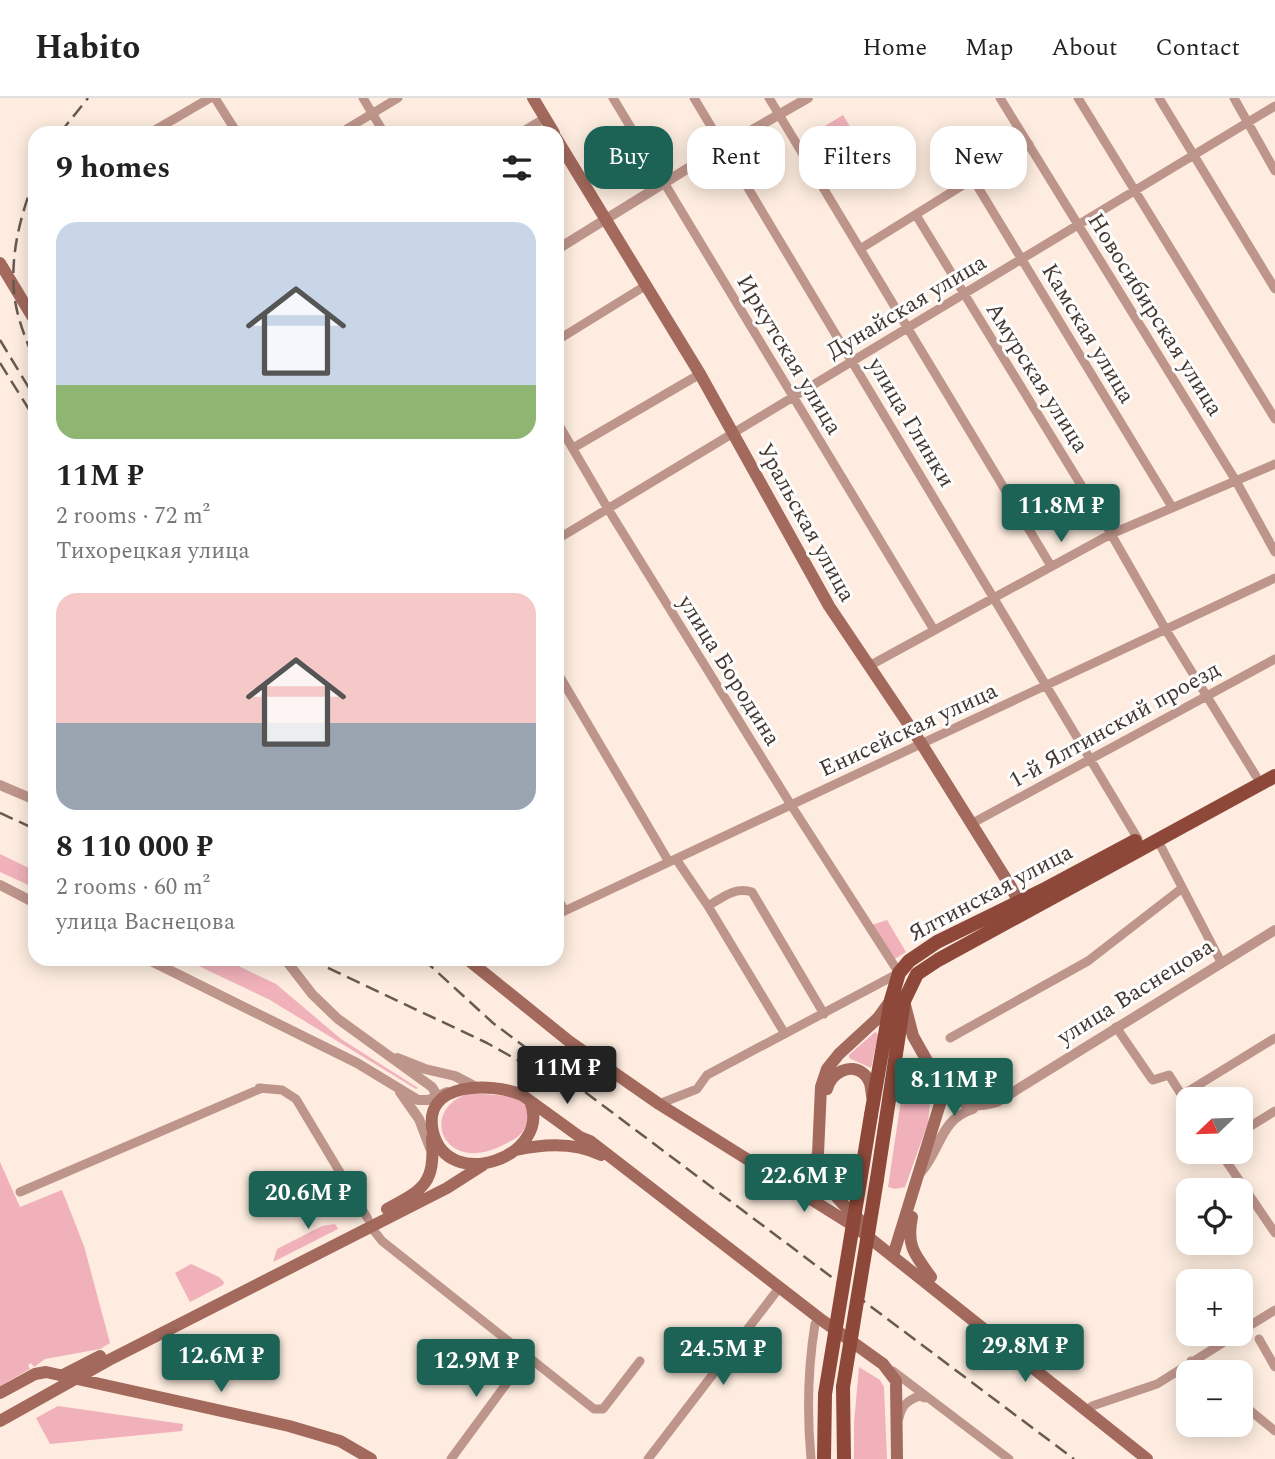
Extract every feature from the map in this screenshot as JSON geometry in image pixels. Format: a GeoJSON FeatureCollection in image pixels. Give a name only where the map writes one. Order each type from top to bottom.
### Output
{"type":"FeatureCollection","features":[{"type":"Feature","properties":{"kind":"main road"},"geometry":{"type":"LineString","coordinates":[[533,98],[550,126]]}},
{"type":"Feature","properties":{"kind":"main road","name":"Уральская улица"},"geometry":{"type":"LineString","coordinates":[[564,151],[700,374],[829,606],[921,743],[1018,901]]}},
{"type":"Feature","properties":{"kind":"main road"},"geometry":{"type":"LineString","coordinates":[[0,263],[28,309]]}},
{"type":"Feature","properties":{"kind":"main road","name":"Ялтинская улица"},"geometry":{"type":"LineString","coordinates":[[899,973],[909,961],[937,942],[1139,839],[1275,765]]}},
{"type":"Feature","properties":{"kind":"main road","name":"Ялтинская улица"},"geometry":{"type":"LineString","coordinates":[[897,1000],[917,974],[938,960],[1275,776]]}},
{"type":"Feature","properties":{"kind":"main road"},"geometry":{"type":"LineString","coordinates":[[1010,922],[1018,910],[1018,901]]}},
{"type":"Feature","properties":{"kind":"main road"},"geometry":{"type":"LineString","coordinates":[[476,966],[570,1042],[659,1104],[931,1277],[1147,1459]]}},
{"type":"Feature","properties":{"kind":"main road"},"geometry":{"type":"LineString","coordinates":[[844,1459],[844,1387],[888,1101],[899,973]]}},
{"type":"Feature","properties":{"kind":"main road"},"geometry":{"type":"LineString","coordinates":[[894,1252],[944,1091],[913,1036],[897,1000]]}},
{"type":"Feature","properties":{"kind":"main road"},"geometry":{"type":"LineString","coordinates":[[824,1459],[825,1394],[873,1104],[897,1000]]}},
{"type":"Feature","properties":{"kind":"main road"},"geometry":{"type":"LineString","coordinates":[[816,1202],[810,1182],[818,1154],[821,1087],[827,1069],[839,1054],[897,1000]]}},
{"type":"Feature","properties":{"kind":"main road"},"geometry":{"type":"LineString","coordinates":[[820,1131],[828,1083],[833,1076],[845,1069],[864,1074],[870,1082],[873,1104]]}},
{"type":"Feature","properties":{"kind":"main road"},"geometry":{"type":"LineString","coordinates":[[888,1101],[913,1077],[919,1077],[944,1091]]}},
{"type":"Feature","properties":{"kind":"main road"},"geometry":{"type":"LineString","coordinates":[[67,1380],[370,1223],[414,1194],[432,1171],[432,1123],[436,1102],[469,1086],[513,1091],[590,1141],[883,1369],[896,1381],[895,1459]]}},
{"type":"Feature","properties":{"kind":"main road"},"geometry":{"type":"LineString","coordinates":[[516,1150],[533,1125],[534,1113],[530,1101]]}},
{"type":"Feature","properties":{"kind":"main road"},"geometry":{"type":"LineString","coordinates":[[432,1123],[435,1138],[447,1154],[467,1164],[484,1165]]}},
{"type":"Feature","properties":{"kind":"main road"},"geometry":{"type":"LineString","coordinates":[[0,1421],[67,1380],[370,1223],[465,1178],[484,1165],[516,1150],[550,1145],[570,1146],[599,1154],[815,1324],[861,1358],[883,1369],[896,1397],[898,1423],[895,1459]]}},
{"type":"Feature","properties":{"kind":"main road"},"geometry":{"type":"LineString","coordinates":[[770,1173],[793,1177],[802,1172],[818,1154]]}},
{"type":"Feature","properties":{"kind":"main road"},"geometry":{"type":"LineString","coordinates":[[818,1154],[825,1180],[833,1194],[894,1252],[1090,1409],[1158,1459]]}},
{"type":"Feature","properties":{"kind":"main road"},"geometry":{"type":"LineString","coordinates":[[912,1196],[914,1212],[909,1237],[911,1246],[931,1277]]}},
{"type":"Feature","properties":{"kind":"main road"},"geometry":{"type":"LineString","coordinates":[[109,1360],[102,1375],[106,1385],[110,1387]]}},
{"type":"Feature","properties":{"kind":"main road"},"geometry":{"type":"LineString","coordinates":[[0,1394],[35,1374],[46,1372],[67,1380],[292,1434],[337,1448],[359,1459]]}},
{"type":"Feature","properties":{"kind":"main road"},"geometry":{"type":"LineString","coordinates":[[67,1380],[110,1387],[311,1432],[340,1441],[371,1459]]}},
{"type":"Feature","properties":{"kind":"street"},"geometry":{"type":"LineString","coordinates":[[162,126],[210,98]]}},
{"type":"Feature","properties":{"kind":"street"},"geometry":{"type":"LineString","coordinates":[[215,98],[233,126]]}},
{"type":"Feature","properties":{"kind":"street"},"geometry":{"type":"LineString","coordinates":[[363,98],[380,126]]}},
{"type":"Feature","properties":{"kind":"street"},"geometry":{"type":"LineString","coordinates":[[352,126],[398,98]]}},
{"type":"Feature","properties":{"kind":"street","name":"Иркутская улица"},"geometry":{"type":"LineString","coordinates":[[613,98],[630,126]]}},
{"type":"Feature","properties":{"kind":"street","name":"улица Глинки"},"geometry":{"type":"LineString","coordinates":[[694,98],[712,126]]}},
{"type":"Feature","properties":{"kind":"street"},"geometry":{"type":"LineString","coordinates":[[769,98],[1051,566]]}},
{"type":"Feature","properties":{"kind":"street"},"geometry":{"type":"LineString","coordinates":[[759,126],[808,98]]}},
{"type":"Feature","properties":{"kind":"street","name":"Новосибирская улица"},"geometry":{"type":"LineString","coordinates":[[1000,98],[1236,481],[1275,552]]}},
{"type":"Feature","properties":{"kind":"street"},"geometry":{"type":"LineString","coordinates":[[1078,98],[1275,419]]}},
{"type":"Feature","properties":{"kind":"street"},"geometry":{"type":"LineString","coordinates":[[1159,98],[1275,289]]}},
{"type":"Feature","properties":{"kind":"street"},"geometry":{"type":"LineString","coordinates":[[1234,98],[1275,171]]}},
{"type":"Feature","properties":{"kind":"street","name":"Дунайская улица"},"geometry":{"type":"LineString","coordinates":[[564,535],[1275,106]]}},
{"type":"Feature","properties":{"kind":"street"},"geometry":{"type":"LineString","coordinates":[[532,126],[545,118]]}},
{"type":"Feature","properties":{"kind":"street"},"geometry":{"type":"LineString","coordinates":[[564,245],[655,189]]}},
{"type":"Feature","properties":{"kind":"street","name":"Иркутская улица"},"geometry":{"type":"LineString","coordinates":[[668,189],[934,631]]}},
{"type":"Feature","properties":{"kind":"street","name":"улица Глинки"},"geometry":{"type":"LineString","coordinates":[[750,189],[1139,839]]}},
{"type":"Feature","properties":{"kind":"street"},"geometry":{"type":"LineString","coordinates":[[860,248],[958,189]]}},
{"type":"Feature","properties":{"kind":"street","name":"Камская улица"},"geometry":{"type":"LineString","coordinates":[[980,189],[1172,507]]}},
{"type":"Feature","properties":{"kind":"street","name":"Амурская улица"},"geometry":{"type":"LineString","coordinates":[[916,215],[1256,776]]}},
{"type":"Feature","properties":{"kind":"street"},"geometry":{"type":"LineString","coordinates":[[564,336],[645,285]]}},
{"type":"Feature","properties":{"kind":"street"},"geometry":{"type":"LineString","coordinates":[[573,448],[700,374]]}},
{"type":"Feature","properties":{"kind":"street","name":"улица Бородина"},"geometry":{"type":"LineString","coordinates":[[564,433],[791,805],[899,973]]}},
{"type":"Feature","properties":{"kind":"street"},"geometry":{"type":"LineString","coordinates":[[869,666],[1111,534],[1275,464]]}},
{"type":"Feature","properties":{"kind":"street","name":"Енисейская улица"},"geometry":{"type":"LineString","coordinates":[[564,912],[1275,578]]}},
{"type":"Feature","properties":{"kind":"street","name":"1-й Ялтинский проезд"},"geometry":{"type":"LineString","coordinates":[[971,824],[1275,659]]}},
{"type":"Feature","properties":{"kind":"street"},"geometry":{"type":"LineString","coordinates":[[564,683],[673,861],[708,906],[785,1034]]}},
{"type":"Feature","properties":{"kind":"street"},"geometry":{"type":"LineString","coordinates":[[0,785],[28,797]]}},
{"type":"Feature","properties":{"kind":"street"},"geometry":{"type":"LineString","coordinates":[[1157,839],[1221,962]]}},
{"type":"Feature","properties":{"kind":"street"},"geometry":{"type":"LineString","coordinates":[[0,885],[28,899]]}},
{"type":"Feature","properties":{"kind":"street"},"geometry":{"type":"LineString","coordinates":[[708,906],[734,891],[744,889],[752,892],[824,1014]]}},
{"type":"Feature","properties":{"kind":"street"},"geometry":{"type":"LineString","coordinates":[[950,1038],[1088,961],[1181,889]]}},
{"type":"Feature","properties":{"kind":"street","name":"улица Васнецова"},"geometry":{"type":"LineString","coordinates":[[919,1174],[927,1165],[950,1121],[958,1113],[997,1102],[1275,930]]}},
{"type":"Feature","properties":{"kind":"street"},"geometry":{"type":"LineString","coordinates":[[161,966],[357,1063],[418,1100],[436,1102],[435,1091],[428,1083],[382,1052],[323,1005],[291,966]]}},
{"type":"Feature","properties":{"kind":"street","name":"Ялтинская улица"},"geometry":{"type":"LineString","coordinates":[[659,1104],[697,1089],[707,1075],[899,973]]}},
{"type":"Feature","properties":{"kind":"street"},"geometry":{"type":"LineString","coordinates":[[1116,1027],[1151,1079],[1169,1075],[1177,1087]]}},
{"type":"Feature","properties":{"kind":"street"},"geometry":{"type":"LineString","coordinates":[[1195,1087],[1275,1038]]}},
{"type":"Feature","properties":{"kind":"street"},"geometry":{"type":"LineString","coordinates":[[382,1052],[425,1069],[455,1076],[469,1086]]}},
{"type":"Feature","properties":{"kind":"street"},"geometry":{"type":"LineString","coordinates":[[20,1192],[262,1087]]}},
{"type":"Feature","properties":{"kind":"street"},"geometry":{"type":"LineString","coordinates":[[240,1093],[262,1087],[282,1090],[296,1099],[382,1241],[594,1409],[603,1409],[640,1361]]}},
{"type":"Feature","properties":{"kind":"street"},"geometry":{"type":"LineString","coordinates":[[397,1088],[432,1123]]}},
{"type":"Feature","properties":{"kind":"street"},"geometry":{"type":"LineString","coordinates":[[397,1088],[419,1119],[433,1157]]}},
{"type":"Feature","properties":{"kind":"street"},"geometry":{"type":"LineString","coordinates":[[944,1091],[963,1106],[979,1107]]}},
{"type":"Feature","properties":{"kind":"street"},"geometry":{"type":"LineString","coordinates":[[1253,1126],[1274,1115]]}},
{"type":"Feature","properties":{"kind":"street"},"geometry":{"type":"LineString","coordinates":[[1228,1164],[1275,1233]]}},
{"type":"Feature","properties":{"kind":"street"},"geometry":{"type":"LineString","coordinates":[[648,1459],[776,1292]]}},
{"type":"Feature","properties":{"kind":"street"},"geometry":{"type":"LineString","coordinates":[[1253,1323],[1275,1310]]}},
{"type":"Feature","properties":{"kind":"street"},"geometry":{"type":"LineString","coordinates":[[811,1459],[809,1432],[815,1324]]}},
{"type":"Feature","properties":{"kind":"street"},"geometry":{"type":"LineString","coordinates":[[1259,1339],[1275,1367]]}},
{"type":"Feature","properties":{"kind":"street"},"geometry":{"type":"LineString","coordinates":[[1193,1360],[1216,1346]]}},
{"type":"Feature","properties":{"kind":"street"},"geometry":{"type":"LineString","coordinates":[[451,1459],[526,1357]]}},
{"type":"Feature","properties":{"kind":"street"},"geometry":{"type":"LineString","coordinates":[[883,1369],[918,1394]]}},
{"type":"Feature","properties":{"kind":"street"},"geometry":{"type":"LineString","coordinates":[[1090,1409],[1157,1384],[1176,1371]]}},
{"type":"Feature","properties":{"kind":"street"},"geometry":{"type":"LineString","coordinates":[[896,1381],[934,1403],[1009,1459]]}},
{"type":"Feature","properties":{"kind":"street"},"geometry":{"type":"LineString","coordinates":[[896,1397],[918,1394]]}},
{"type":"Feature","properties":{"kind":"street"},"geometry":{"type":"LineString","coordinates":[[898,1423],[902,1408],[918,1394]]}},
{"type":"Feature","properties":{"kind":"street"},"geometry":{"type":"LineString","coordinates":[[1253,1413],[1275,1431]]}},
{"type":"Feature","properties":{"kind":"shaded area"},"geometry":{"type":"Polygon","coordinates":[[[843,115],[850,126],[825,126],[843,115]]]}},
{"type":"Feature","properties":{"kind":"shaded area"},"geometry":{"type":"Polygon","coordinates":[[[0,854],[28,868],[28,885],[0,872],[0,854]]]}},
{"type":"Feature","properties":{"kind":"shaded area"},"geometry":{"type":"Polygon","coordinates":[[[887,920],[906,952],[893,960],[872,925],[887,920]]]}},
{"type":"Feature","properties":{"kind":"shaded area"},"geometry":{"type":"Polygon","coordinates":[[[199,966],[239,966],[276,984],[341,1039],[418,1088],[416,1089],[270,1000],[199,966]]]}},
{"type":"Feature","properties":{"kind":"shaded area"},"geometry":{"type":"Polygon","coordinates":[[[875,1032],[878,1036],[871,1068],[849,1058],[849,1055],[875,1032]]]}},
{"type":"Feature","properties":{"kind":"shaded area"},"geometry":{"type":"Polygon","coordinates":[[[911,1089],[923,1092],[928,1098],[928,1123],[905,1187],[895,1189],[888,1187],[901,1100],[911,1089]]]}},
{"type":"Feature","properties":{"kind":"shaded area"},"geometry":{"type":"Polygon","coordinates":[[[470,1093],[509,1096],[522,1100],[530,1113],[523,1131],[506,1144],[479,1153],[463,1152],[451,1146],[444,1136],[441,1124],[445,1112],[454,1101],[470,1093]]]}},
{"type":"Feature","properties":{"kind":"shaded area"},"geometry":{"type":"Polygon","coordinates":[[[0,1162],[20,1207],[62,1190],[84,1246],[110,1343],[100,1349],[45,1359],[34,1367],[31,1363],[28,1365],[30,1369],[0,1386],[0,1162]]]}},
{"type":"Feature","properties":{"kind":"shaded area"},"geometry":{"type":"Polygon","coordinates":[[[335,1224],[338,1229],[273,1262],[277,1249],[322,1226],[335,1224]]]}},
{"type":"Feature","properties":{"kind":"shaded area"},"geometry":{"type":"Polygon","coordinates":[[[191,1264],[219,1277],[224,1282],[223,1285],[190,1302],[175,1273],[191,1264]]]}},
{"type":"Feature","properties":{"kind":"shaded area"},"geometry":{"type":"Polygon","coordinates":[[[859,1367],[880,1380],[884,1387],[887,1459],[854,1459],[859,1367]]]}},
{"type":"Feature","properties":{"kind":"shaded area"},"geometry":{"type":"Polygon","coordinates":[[[58,1406],[183,1424],[182,1431],[50,1444],[36,1418],[58,1406]]]}},
{"type":"Feature","properties":{"kind":"railway"},"geometry":{"type":"LineString","coordinates":[[66,126],[88,98]]}},
{"type":"Feature","properties":{"kind":"railway"},"geometry":{"type":"LineString","coordinates":[[28,198],[20,222],[13,269],[16,308],[28,344]]}},
{"type":"Feature","properties":{"kind":"railway"},"geometry":{"type":"LineString","coordinates":[[0,340],[28,386]]}},
{"type":"Feature","properties":{"kind":"railway"},"geometry":{"type":"LineString","coordinates":[[0,363],[28,408]]}},
{"type":"Feature","properties":{"kind":"railway"},"geometry":{"type":"LineString","coordinates":[[0,813],[28,826]]}},
{"type":"Feature","properties":{"kind":"railway"},"geometry":{"type":"LineString","coordinates":[[324,966],[487,1043],[557,1082]]}},
{"type":"Feature","properties":{"kind":"railway"},"geometry":{"type":"LineString","coordinates":[[431,966],[493,1023],[1074,1459]]}}]}
